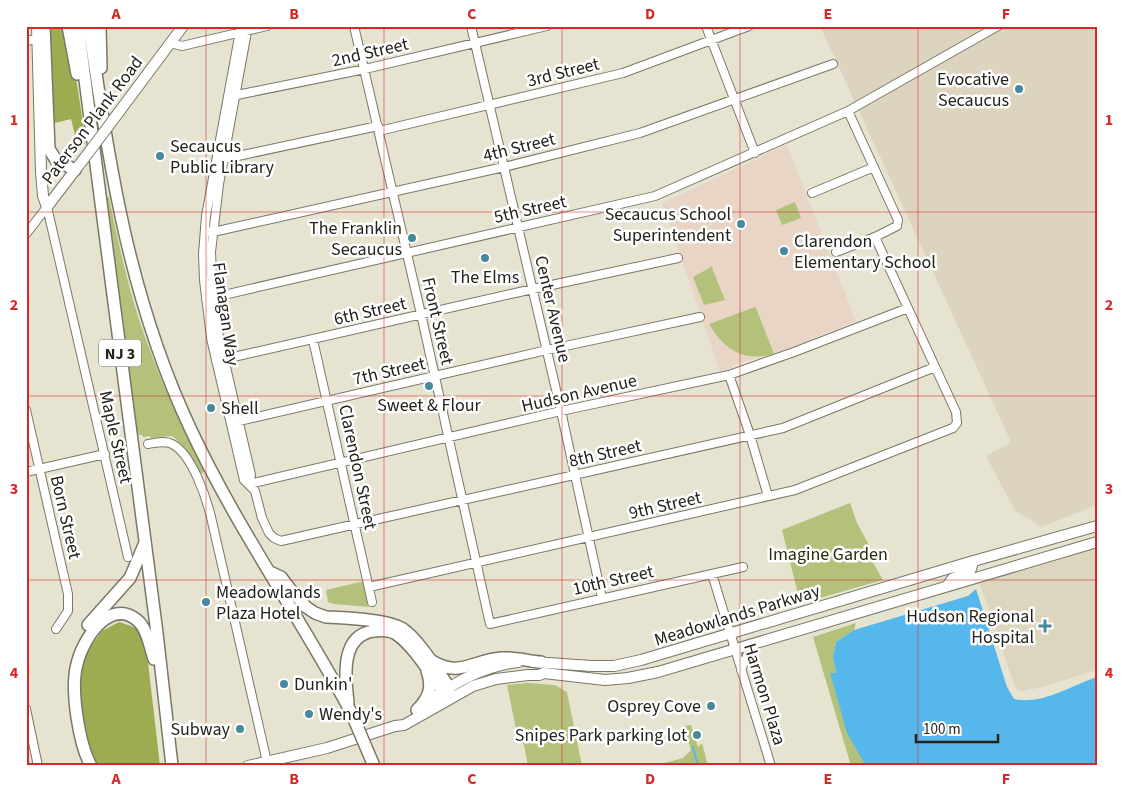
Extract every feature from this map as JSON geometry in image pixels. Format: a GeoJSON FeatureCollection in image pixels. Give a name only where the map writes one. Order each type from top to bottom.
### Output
{"type":"FeatureCollection","features":[{"type":"Feature","properties":{"kind":"highway"},"geometry":{"type":"LineString","coordinates":[[44,26],[49,149],[56,160],[77,167]]}},
{"type":"Feature","properties":{"kind":"highway","name":"NJ 3"},"geometry":{"type":"LineString","coordinates":[[68,26],[95,164]]}},
{"type":"Feature","properties":{"kind":"highway","name":"NJ 3"},"geometry":{"type":"LineString","coordinates":[[78,26],[145,541],[172,766]]}},
{"type":"Feature","properties":{"kind":"highway","name":"NJ 3"},"geometry":{"type":"LineString","coordinates":[[89,26],[122,226],[136,282],[158,350],[178,402],[204,456],[350,709],[374,766]]}},
{"type":"Feature","properties":{"kind":"highway","name":"NJ 3"},"geometry":{"type":"LineString","coordinates":[[100,26],[102,108]]}},
{"type":"Feature","properties":{"kind":"highway"},"geometry":{"type":"LineString","coordinates":[[81,766],[67,693],[71,657],[86,628],[130,578],[145,541]]}},
{"type":"Feature","properties":{"kind":"highway"},"geometry":{"type":"LineString","coordinates":[[270,572],[282,577],[298,598],[316,613],[326,617],[392,624],[404,630],[411,636],[424,660],[447,690]]}},
{"type":"Feature","properties":{"kind":"highway"},"geometry":{"type":"LineString","coordinates":[[90,766],[84,747],[76,704],[74,678],[80,653],[100,622],[114,615],[131,617],[138,621],[146,634],[160,676]]}},
{"type":"Feature","properties":{"kind":"highway"},"geometry":{"type":"LineString","coordinates":[[350,709],[346,685],[348,652],[361,636],[370,631],[383,630],[394,632],[424,660],[452,669],[464,668],[500,658],[542,668]]}},
{"type":"Feature","properties":{"kind":"highway"},"geometry":{"type":"LineString","coordinates":[[416,714],[427,698],[430,687],[424,660]]}},
{"type":"Feature","properties":{"kind":"main road"},"geometry":{"type":"LineString","coordinates":[[37,26],[43,196],[47,207]]}},
{"type":"Feature","properties":{"kind":"main road","name":"Paterson Plank Road"},"geometry":{"type":"LineString","coordinates":[[47,207],[180,30]]}},
{"type":"Feature","properties":{"kind":"main road","name":"Meadowlands Parkway"},"geometry":{"type":"LineString","coordinates":[[248,766],[327,748],[395,726],[416,714],[447,690],[495,673],[527,670],[540,671],[542,668],[614,666],[641,660],[1097,526]]}},
{"type":"Feature","properties":{"kind":"main road","name":"Meadowlands Parkway"},"geometry":{"type":"LineString","coordinates":[[542,668],[605,680],[658,672],[1097,542]]}},
{"type":"Feature","properties":{"kind":"main road"},"geometry":{"type":"LineString","coordinates":[[947,587],[952,579],[971,569],[973,561]]}},
{"type":"Feature","properties":{"kind":"main road","name":"Meadowlands Parkway"},"geometry":{"type":"LineString","coordinates":[[416,714],[422,716],[456,694],[478,685],[510,676],[539,675],[542,668]]}},
{"type":"Feature","properties":{"kind":"street"},"geometry":{"type":"LineString","coordinates":[[170,43],[178,46],[191,44],[244,29],[267,26]]}},
{"type":"Feature","properties":{"kind":"street","name":"Front Street"},"geometry":{"type":"LineString","coordinates":[[354,26],[407,252],[490,624]]}},
{"type":"Feature","properties":{"kind":"street","name":"Center Avenue"},"geometry":{"type":"LineString","coordinates":[[471,26],[519,227],[602,598]]}},
{"type":"Feature","properties":{"kind":"street","name":"2nd Street"},"geometry":{"type":"LineString","coordinates":[[232,96],[365,69],[547,26]]}},
{"type":"Feature","properties":{"kind":"street"},"geometry":{"type":"LineString","coordinates":[[706,26],[755,153]]}},
{"type":"Feature","properties":{"kind":"street","name":"3rd Street"},"geometry":{"type":"LineString","coordinates":[[219,160],[378,129],[623,73],[749,26]]}},
{"type":"Feature","properties":{"kind":"street","name":"5th Street"},"geometry":{"type":"LineString","coordinates":[[209,299],[655,196],[848,111],[998,26]]}},
{"type":"Feature","properties":{"kind":"street","name":"Flanagan Way"},"geometry":{"type":"LineString","coordinates":[[244,29],[219,160],[219,184],[209,232],[207,266],[213,328],[235,423],[250,475],[250,484],[255,491],[266,526],[274,538]]}},
{"type":"Feature","properties":{"kind":"street"},"geometry":{"type":"LineString","coordinates":[[180,30],[191,44]]}},
{"type":"Feature","properties":{"kind":"street"},"geometry":{"type":"LineString","coordinates":[[26,42],[37,38]]}},
{"type":"Feature","properties":{"kind":"street","name":"4th Street"},"geometry":{"type":"LineString","coordinates":[[209,232],[393,192],[640,133],[833,64]]}},
{"type":"Feature","properties":{"kind":"street"},"geometry":{"type":"LineString","coordinates":[[836,252],[875,237],[898,224],[898,220],[848,111]]}},
{"type":"Feature","properties":{"kind":"street"},"geometry":{"type":"LineString","coordinates":[[812,193],[874,168]]}},
{"type":"Feature","properties":{"kind":"street","name":"Paterson Plank Road"},"geometry":{"type":"LineString","coordinates":[[26,234],[47,207]]}},
{"type":"Feature","properties":{"kind":"street","name":"Maple Street"},"geometry":{"type":"LineString","coordinates":[[47,207],[128,557]]}},
{"type":"Feature","properties":{"kind":"street"},"geometry":{"type":"LineString","coordinates":[[875,237],[935,367]]}},
{"type":"Feature","properties":{"kind":"street","name":"6th Street"},"geometry":{"type":"LineString","coordinates":[[220,361],[421,314],[678,258]]}},
{"type":"Feature","properties":{"kind":"street","name":"Hudson Avenue"},"geometry":{"type":"LineString","coordinates":[[250,484],[561,411],[729,374],[794,352],[908,308]]}},
{"type":"Feature","properties":{"kind":"street","name":"7th Street"},"geometry":{"type":"LineString","coordinates":[[235,423],[547,350],[700,317]]}},
{"type":"Feature","properties":{"kind":"street","name":"Clarendon Street"},"geometry":{"type":"LineString","coordinates":[[314,340],[372,602]]}},
{"type":"Feature","properties":{"kind":"street","name":"9th Street"},"geometry":{"type":"LineString","coordinates":[[369,587],[802,488],[953,428],[957,423],[956,412],[935,367]]}},
{"type":"Feature","properties":{"kind":"street","name":"8th Street"},"geometry":{"type":"LineString","coordinates":[[274,538],[285,541],[782,428],[935,367]]}},
{"type":"Feature","properties":{"kind":"street"},"geometry":{"type":"LineString","coordinates":[[729,374],[768,496]]}},
{"type":"Feature","properties":{"kind":"street","name":"Born Street"},"geometry":{"type":"LineString","coordinates":[[26,410],[68,594],[68,611],[56,629]]}},
{"type":"Feature","properties":{"kind":"street"},"geometry":{"type":"LineString","coordinates":[[148,444],[165,442],[172,444],[178,449],[192,469],[203,492],[211,517],[266,762]]}},
{"type":"Feature","properties":{"kind":"street"},"geometry":{"type":"LineString","coordinates":[[26,472],[105,454]]}},
{"type":"Feature","properties":{"kind":"street","name":"10th Street"},"geometry":{"type":"LineString","coordinates":[[490,624],[743,567]]}},
{"type":"Feature","properties":{"kind":"street","name":"Harmon Plaza"},"geometry":{"type":"LineString","coordinates":[[712,574],[771,766]]}},
{"type":"Feature","properties":{"kind":"street"},"geometry":{"type":"LineString","coordinates":[[741,670],[747,656],[756,643]]}},
{"type":"Feature","properties":{"kind":"street"},"geometry":{"type":"LineString","coordinates":[[26,709],[38,766]]}},
{"type":"Feature","properties":{"kind":"shaded area"},"geometry":{"type":"Polygon","coordinates":[[[820,26],[1097,26],[1097,505],[1042,527],[1015,511],[986,456],[1011,442],[820,26]]]}},
{"type":"Feature","properties":{"kind":"shaded area"},"geometry":{"type":"Polygon","coordinates":[[[787,145],[856,321],[758,361],[756,358],[720,371],[662,203],[787,145]]]}},
{"type":"Feature","properties":{"kind":"shaded area","name":"Hudson Regional Hospital"},"geometry":{"type":"Polygon","coordinates":[[[1097,546],[1097,670],[1042,687],[1023,691],[1016,689],[979,581],[1097,546]]]}},
{"type":"Feature","properties":{"kind":"green space"},"geometry":{"type":"Polygon","coordinates":[[[46,26],[65,26],[76,78],[86,142],[84,145],[76,139],[71,119],[51,124],[46,26]]]}},
{"type":"Feature","properties":{"kind":"green space"},"geometry":{"type":"Polygon","coordinates":[[[107,197],[109,197],[125,272],[142,327],[167,393],[204,472],[200,474],[192,458],[172,436],[151,438],[150,436],[143,437],[142,435],[137,435],[107,197]]]}},
{"type":"Feature","properties":{"kind":"green space"},"geometry":{"type":"Polygon","coordinates":[[[795,202],[801,218],[782,225],[776,210],[795,202]]]}},
{"type":"Feature","properties":{"kind":"green space"},"geometry":{"type":"Polygon","coordinates":[[[713,266],[712,268],[725,300],[704,305],[693,277],[713,266]]]}},
{"type":"Feature","properties":{"kind":"green space"},"geometry":{"type":"Polygon","coordinates":[[[755,307],[774,354],[753,356],[736,352],[721,341],[709,324],[755,307]]]}},
{"type":"Feature","properties":{"kind":"green space","name":"Imagine Garden"},"geometry":{"type":"Polygon","coordinates":[[[850,503],[857,523],[870,547],[866,550],[883,580],[800,602],[782,530],[850,503]]]}},
{"type":"Feature","properties":{"kind":"green space"},"geometry":{"type":"Polygon","coordinates":[[[364,581],[369,607],[328,602],[326,590],[364,581]]]}},
{"type":"Feature","properties":{"kind":"green space"},"geometry":{"type":"Polygon","coordinates":[[[119,622],[137,628],[146,645],[160,766],[99,766],[91,758],[79,693],[81,670],[89,649],[102,631],[119,622]]]}},
{"type":"Feature","properties":{"kind":"green space"},"geometry":{"type":"Polygon","coordinates":[[[856,623],[854,630],[836,642],[833,657],[836,673],[830,673],[866,766],[851,766],[813,637],[856,623]]]}},
{"type":"Feature","properties":{"kind":"green space"},"geometry":{"type":"Polygon","coordinates":[[[527,683],[555,685],[567,692],[582,766],[528,766],[524,745],[517,734],[507,685],[527,683]]]}},
{"type":"Feature","properties":{"kind":"green space"},"geometry":{"type":"Polygon","coordinates":[[[691,725],[698,747],[702,743],[708,766],[654,766],[683,758],[691,750],[684,726],[691,725]]]}},
{"type":"Feature","properties":{"kind":"water"},"geometry":{"type":"Polygon","coordinates":[[[976,589],[1007,687],[1014,699],[1025,700],[1046,697],[1097,677],[1097,766],[866,766],[847,733],[830,673],[836,673],[833,657],[836,642],[854,630],[968,596],[976,589]]]}},
{"type":"Feature","properties":{"kind":"waterway"},"geometry":{"type":"LineString","coordinates":[[693,747],[698,766]]}},
{"type":"Feature","properties":{"kind":"place","name":"Evocative Secaucus"},"geometry":{"type":"Point","coordinates":[1019,89]}},
{"type":"Feature","properties":{"kind":"place","name":"Secaucus Public Library"},"geometry":{"type":"Point","coordinates":[160,156]}},
{"type":"Feature","properties":{"kind":"place","name":"Secaucus School Superintendent"},"geometry":{"type":"Point","coordinates":[741,224]}},
{"type":"Feature","properties":{"kind":"place","name":"The Franklin Secaucus"},"geometry":{"type":"Point","coordinates":[412,238]}},
{"type":"Feature","properties":{"kind":"place","name":"Clarendon Elementary School"},"geometry":{"type":"Point","coordinates":[784,251]}},
{"type":"Feature","properties":{"kind":"place","name":"The Elms"},"geometry":{"type":"Point","coordinates":[485,258]}},
{"type":"Feature","properties":{"kind":"place","name":"Sweet & Flour"},"geometry":{"type":"Point","coordinates":[429,386]}},
{"type":"Feature","properties":{"kind":"place","name":"Shell"},"geometry":{"type":"Point","coordinates":[211,408]}},
{"type":"Feature","properties":{"kind":"place","name":"Meadowlands Plaza Hotel"},"geometry":{"type":"Point","coordinates":[206,602]}},
{"type":"Feature","properties":{"kind":"place","name":"Hudson Regional Hospital"},"geometry":{"type":"Point","coordinates":[1045,626]}},
{"type":"Feature","properties":{"kind":"place","name":"Dunkin'"},"geometry":{"type":"Point","coordinates":[284,684]}},
{"type":"Feature","properties":{"kind":"place","name":"Osprey Cove"},"geometry":{"type":"Point","coordinates":[711,706]}},
{"type":"Feature","properties":{"kind":"place","name":"Wendy's"},"geometry":{"type":"Point","coordinates":[309,714]}},
{"type":"Feature","properties":{"kind":"place","name":"Subway"},"geometry":{"type":"Point","coordinates":[240,729]}},
{"type":"Feature","properties":{"kind":"place","name":"Snipes Park parking lot"},"geometry":{"type":"Point","coordinates":[697,735]}}]}
